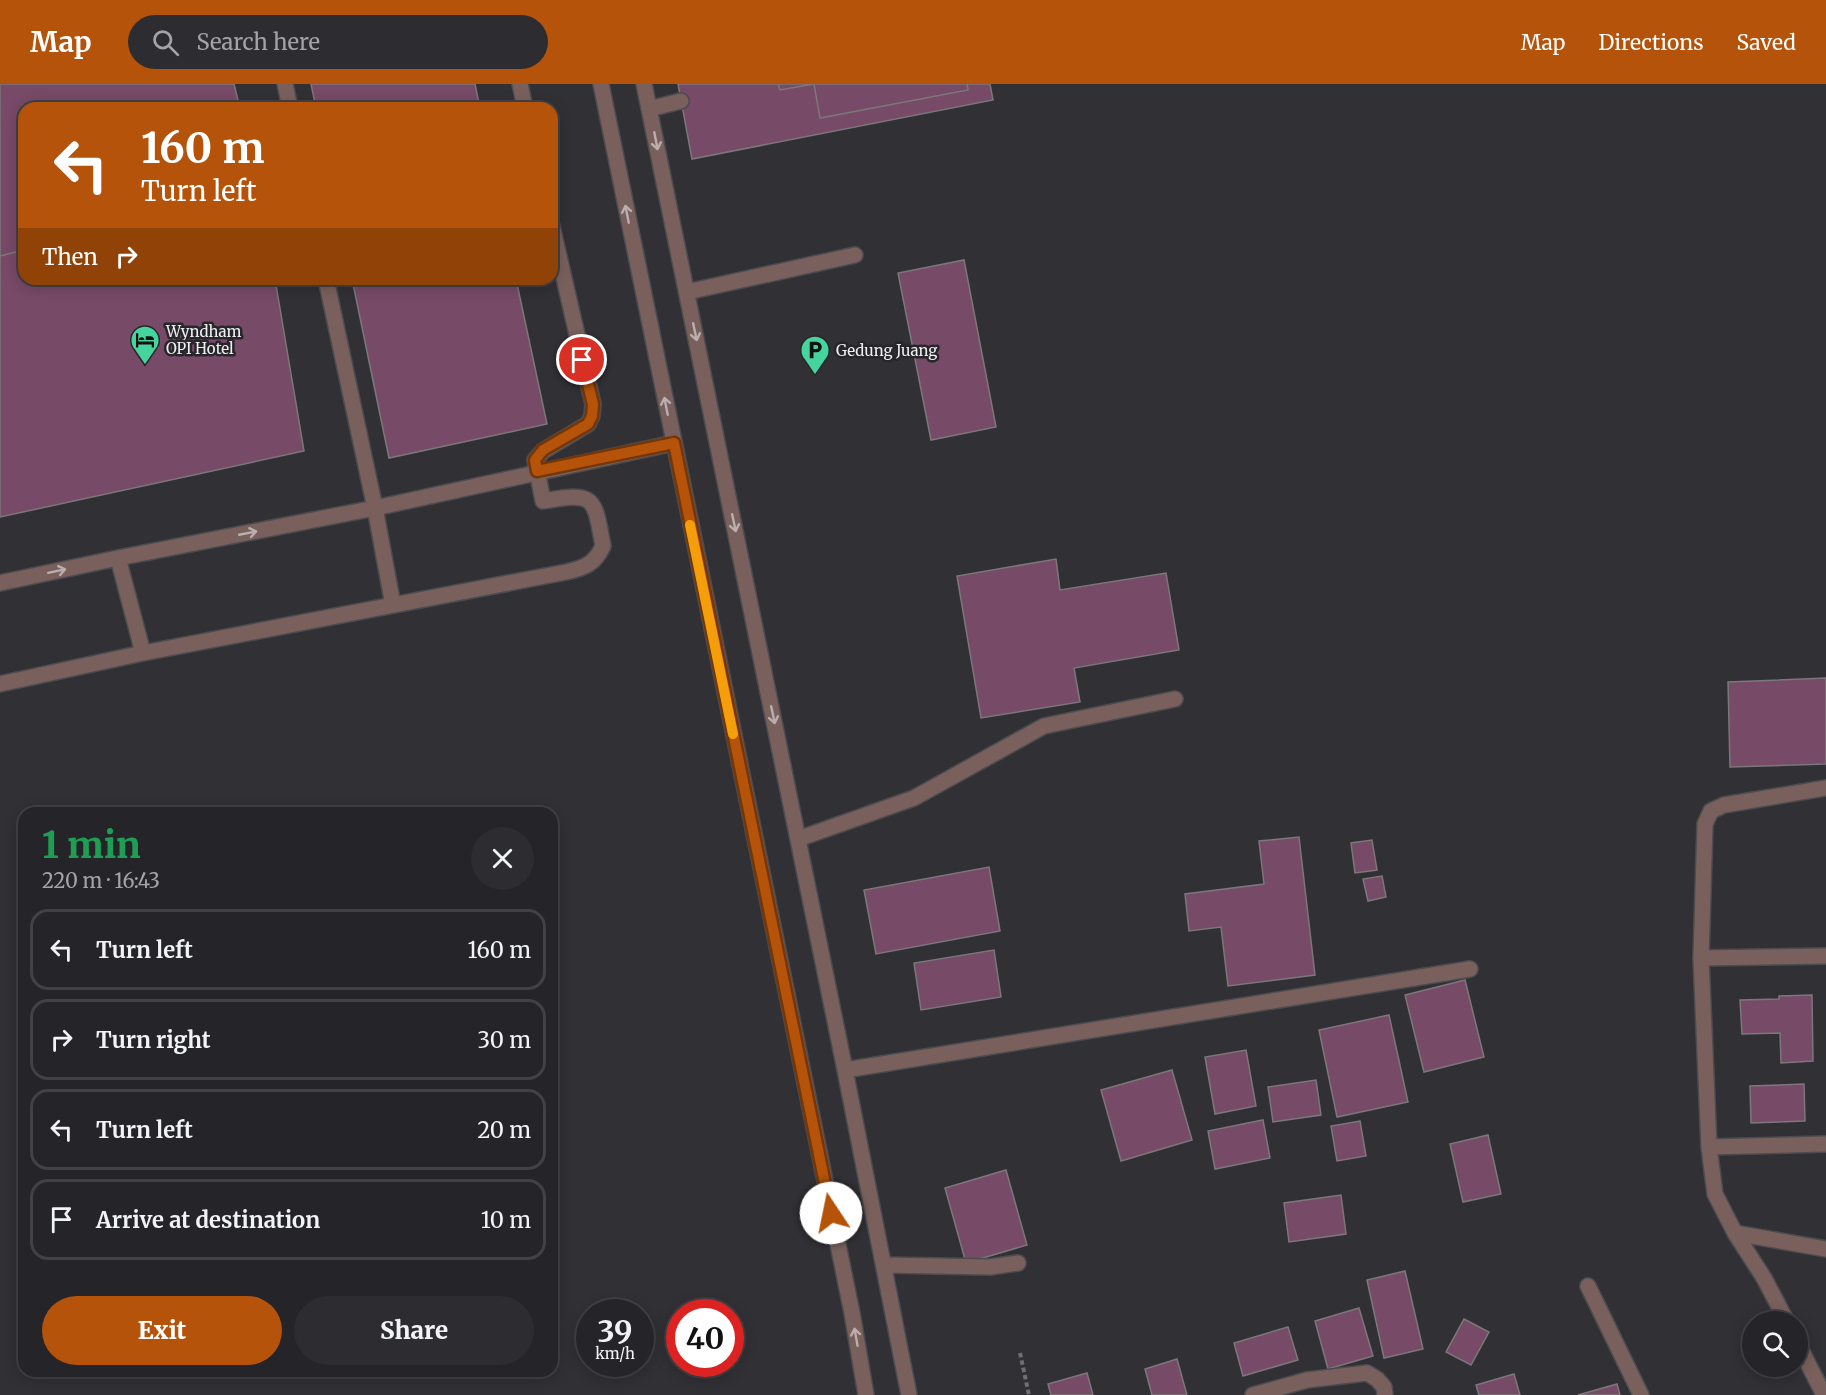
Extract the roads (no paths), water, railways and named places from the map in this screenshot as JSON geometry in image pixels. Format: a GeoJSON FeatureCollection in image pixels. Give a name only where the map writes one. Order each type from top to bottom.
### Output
{"type":"FeatureCollection","features":[{"type":"Feature","properties":{"kind":"street"},"geometry":{"type":"LineString","coordinates":[[285,84],[289,102]]}},
{"type":"Feature","properties":{"kind":"street"},"geometry":{"type":"LineString","coordinates":[[520,84],[524,102]]}},
{"type":"Feature","properties":{"kind":"street"},"geometry":{"type":"LineString","coordinates":[[601,84],[852,1313],[866,1395]]}},
{"type":"Feature","properties":{"kind":"street"},"geometry":{"type":"LineString","coordinates":[[644,84],[909,1395]]}},
{"type":"Feature","properties":{"kind":"street"},"geometry":{"type":"LineString","coordinates":[[649,109],[681,101]]}},
{"type":"Feature","properties":{"kind":"street"},"geometry":{"type":"LineString","coordinates":[[0,684],[143,653],[585,567],[593,562],[603,546],[593,505],[586,499],[574,496],[543,501],[535,460],[543,450],[588,424],[592,416],[593,404],[558,252]]}},
{"type":"Feature","properties":{"kind":"street"},"geometry":{"type":"LineString","coordinates":[[687,292],[855,255]]}},
{"type":"Feature","properties":{"kind":"street"},"geometry":{"type":"LineString","coordinates":[[327,285],[375,508],[393,605]]}},
{"type":"Feature","properties":{"kind":"street"},"geometry":{"type":"LineString","coordinates":[[0,583],[375,508],[674,443]]}},
{"type":"Feature","properties":{"kind":"street"},"geometry":{"type":"LineString","coordinates":[[118,558],[143,653]]}},
{"type":"Feature","properties":{"kind":"street"},"geometry":{"type":"LineString","coordinates":[[798,839],[914,798],[1044,726],[1175,699]]}},
{"type":"Feature","properties":{"kind":"street"},"geometry":{"type":"LineString","coordinates":[[1781,1311],[1764,1278],[1735,1233],[1715,1194],[1709,1148],[1701,958],[1705,824],[1711,811],[1724,805],[1826,788]]}},
{"type":"Feature","properties":{"kind":"street"},"geometry":{"type":"LineString","coordinates":[[1701,958],[1826,956]]}},
{"type":"Feature","properties":{"kind":"street"},"geometry":{"type":"LineString","coordinates":[[845,1070],[1470,969]]}},
{"type":"Feature","properties":{"kind":"street"},"geometry":{"type":"LineString","coordinates":[[1709,1148],[1826,1144]]}},
{"type":"Feature","properties":{"kind":"street"},"geometry":{"type":"LineString","coordinates":[[1735,1233],[1826,1249]]}},
{"type":"Feature","properties":{"kind":"street"},"geometry":{"type":"LineString","coordinates":[[884,1265],[990,1267],[1017,1263]]}},
{"type":"Feature","properties":{"kind":"street"},"geometry":{"type":"LineString","coordinates":[[1588,1286],[1641,1395]]}},
{"type":"Feature","properties":{"kind":"street"},"geometry":{"type":"LineString","coordinates":[[1808,1364],[1824,1395]]}},
{"type":"Feature","properties":{"kind":"street"},"geometry":{"type":"LineString","coordinates":[[1253,1395],[1307,1380],[1367,1373],[1377,1378],[1384,1387],[1385,1395]]}},
{"type":"Feature","properties":{"kind":"place","name":"Wyndham OPI Hotel"},"geometry":{"type":"Point","coordinates":[145,366]}},
{"type":"Feature","properties":{"kind":"place","name":"Gedung Juang"},"geometry":{"type":"Point","coordinates":[815,376]}}]}
